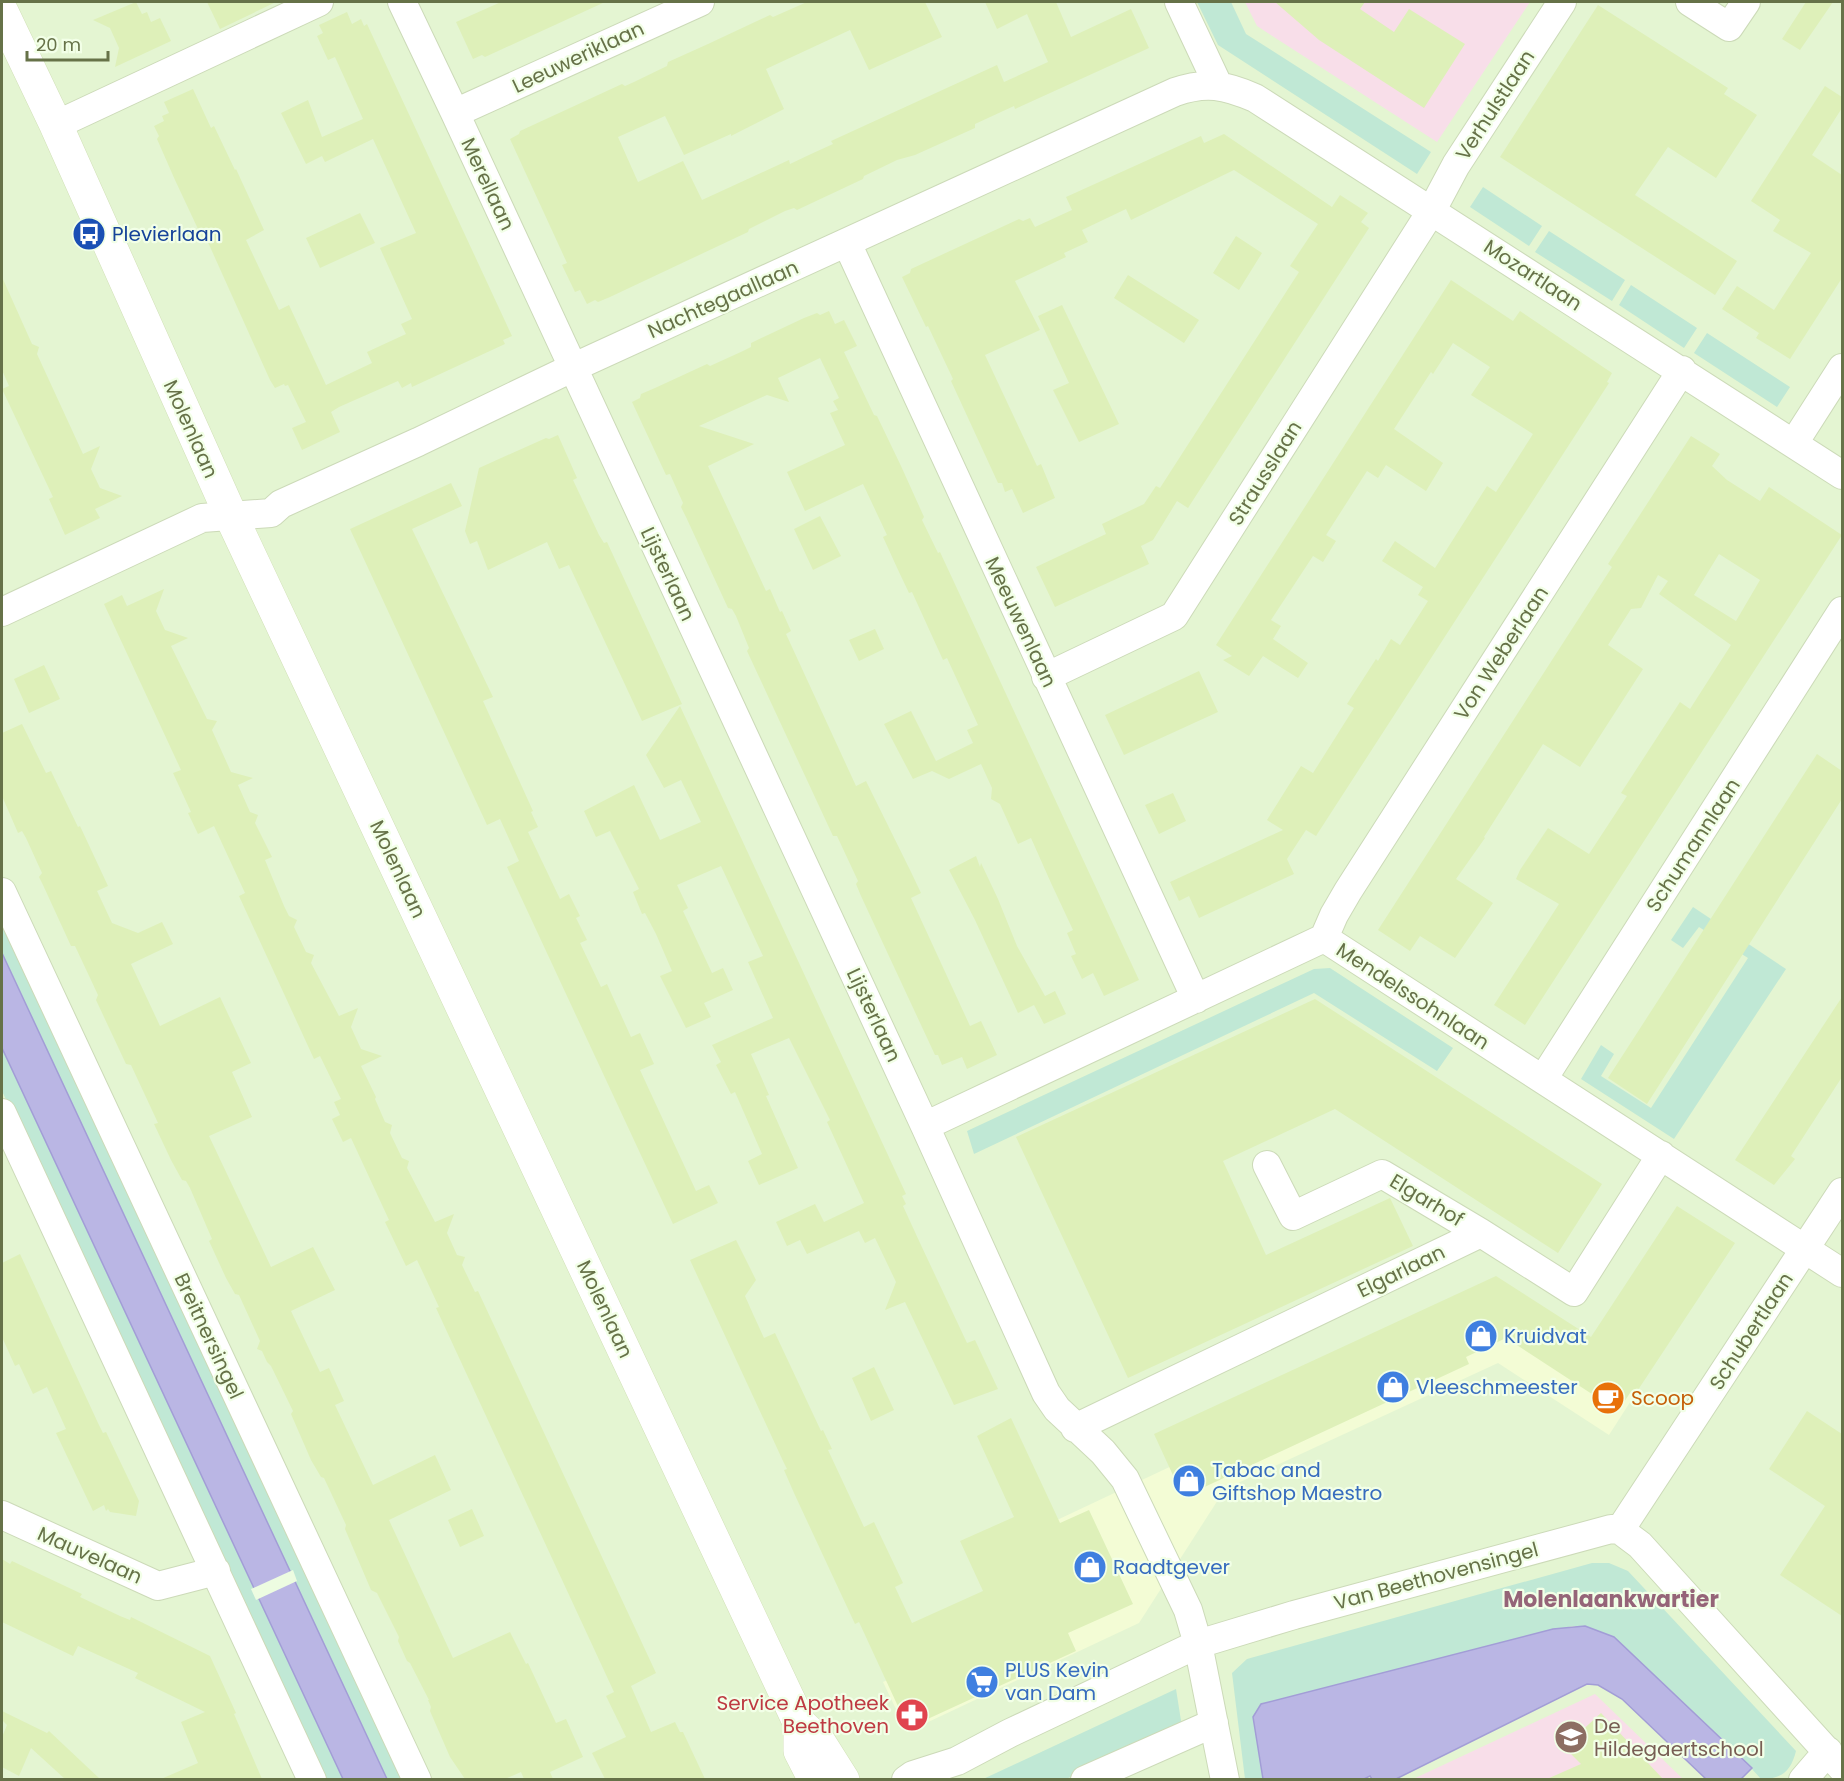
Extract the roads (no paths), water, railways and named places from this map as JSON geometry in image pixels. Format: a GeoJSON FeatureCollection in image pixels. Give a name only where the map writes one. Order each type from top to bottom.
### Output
{"type":"FeatureCollection","features":[{"type":"Feature","properties":{"kind":"main road","name":"Molenlaan"},"geometry":{"type":"LineString","coordinates":[[2,12],[56,125],[231,516],[801,1724],[819,1742],[843,1779]]}},
{"type":"Feature","properties":{"kind":"main road","name":"Molenlaan"},"geometry":{"type":"LineString","coordinates":[[801,1724],[800,1751],[815,1779]]}},
{"type":"Feature","properties":{"kind":"street"},"geometry":{"type":"LineString","coordinates":[[56,125],[319,2]]}},
{"type":"Feature","properties":{"kind":"street","name":"Merellaan"},"geometry":{"type":"LineString","coordinates":[[402,2],[456,113],[572,368]]}},
{"type":"Feature","properties":{"kind":"street","name":"Leeuweriklaan"},"geometry":{"type":"LineString","coordinates":[[456,113],[700,2]]}},
{"type":"Feature","properties":{"kind":"street"},"geometry":{"type":"LineString","coordinates":[[1179,2],[1218,85]]}},
{"type":"Feature","properties":{"kind":"street","name":"Verhulstlaan"},"geometry":{"type":"LineString","coordinates":[[1432,210],[1456,165],[1562,2]]}},
{"type":"Feature","properties":{"kind":"street"},"geometry":{"type":"LineString","coordinates":[[1690,2],[1729,27],[1746,2]]}},
{"type":"Feature","properties":{"kind":"street","name":"Mozartlaan"},"geometry":{"type":"LineString","coordinates":[[1218,85],[1255,98],[1682,370],[1842,475]]}},
{"type":"Feature","properties":{"kind":"street","name":"Nachtegaallaan"},"geometry":{"type":"LineString","coordinates":[[2,612],[202,518],[271,513],[281,504],[418,442],[572,368],[1175,92],[1218,85]]}},
{"type":"Feature","properties":{"kind":"street","name":"Strausslaan"},"geometry":{"type":"LineString","coordinates":[[1046,676],[1172,618],[1432,210]]}},
{"type":"Feature","properties":{"kind":"street","name":"Meeuwenlaan"},"geometry":{"type":"LineString","coordinates":[[847,243],[1196,999]]}},
{"type":"Feature","properties":{"kind":"street","name":"Lijsterlaan"},"geometry":{"type":"LineString","coordinates":[[572,368],[925,1126],[1046,1393],[1057,1409],[1103,1452],[1125,1479],[1188,1610],[1198,1644],[1225,1779]]}},
{"type":"Feature","properties":{"kind":"street"},"geometry":{"type":"LineString","coordinates":[[1794,443],[1842,368]]}},
{"type":"Feature","properties":{"kind":"street","name":"Von Weberlaan"},"geometry":{"type":"LineString","coordinates":[[1324,938],[1348,891],[1682,370]]}},
{"type":"Feature","properties":{"kind":"street","name":"Schumannlaan"},"geometry":{"type":"LineString","coordinates":[[1542,1079],[1842,611]]}},
{"type":"Feature","properties":{"kind":"street","name":"Breitnersingel"},"geometry":{"type":"LineString","coordinates":[[2,892],[417,1779]]}},
{"type":"Feature","properties":{"kind":"street","name":"Mendelssohnlaan"},"geometry":{"type":"LineString","coordinates":[[925,1126],[1324,938],[1842,1273]]}},
{"type":"Feature","properties":{"kind":"street"},"geometry":{"type":"LineString","coordinates":[[2,1113],[312,1779]]}},
{"type":"Feature","properties":{"kind":"street"},"geometry":{"type":"LineString","coordinates":[[1481,1233],[1574,1292],[1661,1155]]}},
{"type":"Feature","properties":{"kind":"street","name":"Elgarhof"},"geometry":{"type":"LineString","coordinates":[[1268,1165],[1293,1216],[1382,1174],[1481,1233]]}},
{"type":"Feature","properties":{"kind":"street","name":"Schubertlaan"},"geometry":{"type":"LineString","coordinates":[[1620,1530],[1842,1192]]}},
{"type":"Feature","properties":{"kind":"street","name":"Elgarlaan"},"geometry":{"type":"LineString","coordinates":[[1075,1428],[1481,1233]]}},
{"type":"Feature","properties":{"kind":"street","name":"Mauvelaan"},"geometry":{"type":"LineString","coordinates":[[2,1515],[158,1586],[216,1571]]}},
{"type":"Feature","properties":{"kind":"street","name":"Van Beethovensingel"},"geometry":{"type":"LineString","coordinates":[[906,1779],[913,1775],[952,1770],[1010,1733],[1198,1644],[1294,1615],[1554,1544],[1611,1529],[1620,1530]]}},
{"type":"Feature","properties":{"kind":"street"},"geometry":{"type":"LineString","coordinates":[[1620,1530],[1640,1545],[1835,1760],[1803,1779]]}},
{"type":"Feature","properties":{"kind":"street"},"geometry":{"type":"LineString","coordinates":[[1085,1779],[1214,1724]]}},
{"type":"Feature","properties":{"kind":"place","name":"Plevierlaan"},"geometry":{"type":"Point","coordinates":[89,234]}},
{"type":"Feature","properties":{"kind":"place","name":"Kruidvat"},"geometry":{"type":"Point","coordinates":[1481,1336]}},
{"type":"Feature","properties":{"kind":"place","name":"Vleeschmeester"},"geometry":{"type":"Point","coordinates":[1393,1387]}},
{"type":"Feature","properties":{"kind":"place","name":"Scoop"},"geometry":{"type":"Point","coordinates":[1608,1398]}},
{"type":"Feature","properties":{"kind":"place","name":"Tabac and Giftshop Maestro"},"geometry":{"type":"Point","coordinates":[1189,1481]}},
{"type":"Feature","properties":{"kind":"place","name":"Raadtgever"},"geometry":{"type":"Point","coordinates":[1090,1567]}},
{"type":"Feature","properties":{"kind":"place","name":"PLUS Kevin van Dam"},"geometry":{"type":"Point","coordinates":[982,1682]}},
{"type":"Feature","properties":{"kind":"place","name":"Service Apotheek Beethoven"},"geometry":{"type":"Point","coordinates":[912,1715]}},
{"type":"Feature","properties":{"kind":"place","name":"De Hildegaertschool"},"geometry":{"type":"Point","coordinates":[1571,1737]}},
{"type":"Feature","properties":{"kind":"district","name":"Molenlaankwartier"},"geometry":{"type":"Point","coordinates":[1611,1599]}}]}
